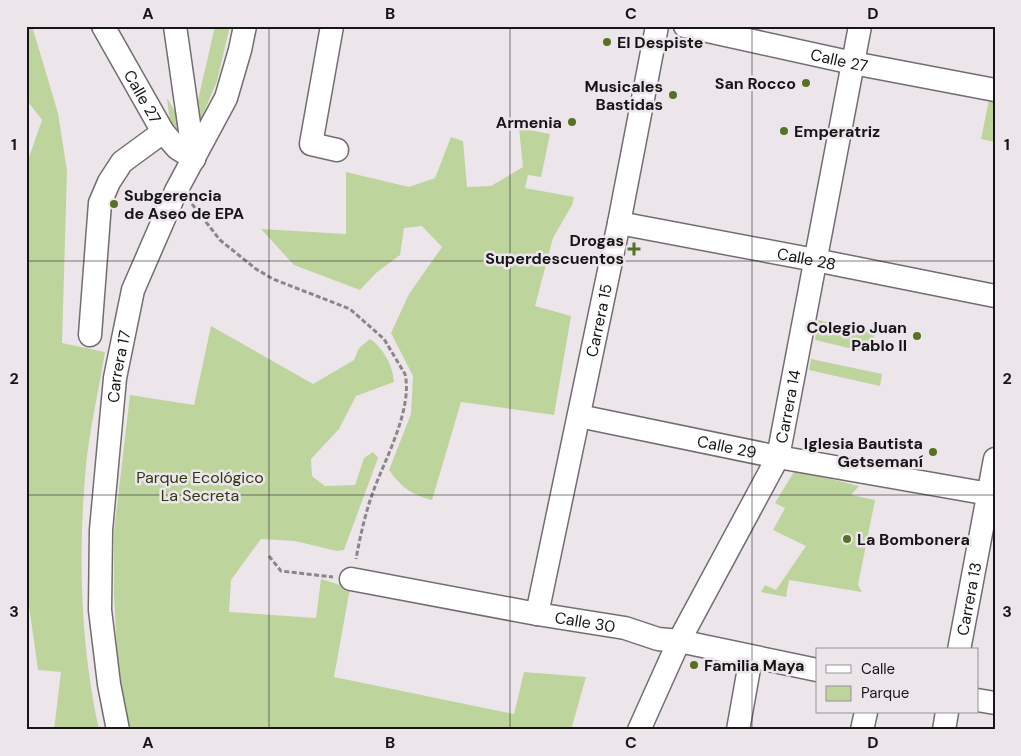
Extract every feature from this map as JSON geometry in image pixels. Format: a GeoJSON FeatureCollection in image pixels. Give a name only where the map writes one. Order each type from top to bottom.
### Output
{"type":"FeatureCollection","features":[{"type":"Feature","properties":{"kind":"street","name":"Calle 27"},"geometry":{"type":"LineString","coordinates":[[103,26],[163,132],[177,148],[194,159]]}},
{"type":"Feature","properties":{"kind":"street"},"geometry":{"type":"LineString","coordinates":[[175,26],[194,159]]}},
{"type":"Feature","properties":{"kind":"street","name":"Carrera 17"},"geometry":{"type":"LineString","coordinates":[[118,730],[109,684],[100,610],[101,530],[114,378],[133,290],[176,190],[226,98],[245,26]]}},
{"type":"Feature","properties":{"kind":"street"},"geometry":{"type":"LineString","coordinates":[[332,26],[311,144],[337,150]]}},
{"type":"Feature","properties":{"kind":"street","name":"Carrera 15"},"geometry":{"type":"LineString","coordinates":[[537,614],[619,223],[657,26]]}},
{"type":"Feature","properties":{"kind":"street","name":"Calle 27"},"geometry":{"type":"LineString","coordinates":[[685,26],[853,63],[995,90]]}},
{"type":"Feature","properties":{"kind":"street","name":"Carrera 14"},"geometry":{"type":"LineString","coordinates":[[639,730],[679,641],[778,457],[860,26]]}},
{"type":"Feature","properties":{"kind":"street"},"geometry":{"type":"LineString","coordinates":[[90,335],[100,203],[109,182],[122,162],[163,132]]}},
{"type":"Feature","properties":{"kind":"street","name":"Calle 28"},"geometry":{"type":"LineString","coordinates":[[619,223],[995,296]]}},
{"type":"Feature","properties":{"kind":"street","name":"Calle 29"},"geometry":{"type":"LineString","coordinates":[[579,416],[778,457],[992,494]]}},
{"type":"Feature","properties":{"kind":"street","name":"Carrera 13"},"geometry":{"type":"LineString","coordinates":[[959,648],[992,494],[995,459]]}},
{"type":"Feature","properties":{"kind":"street","name":"Calle 30"},"geometry":{"type":"LineString","coordinates":[[352,579],[537,614],[625,628],[658,639],[679,641],[816,670]]}},
{"type":"Feature","properties":{"kind":"street"},"geometry":{"type":"LineString","coordinates":[[738,730],[751,657]]}},
{"type":"Feature","properties":{"kind":"street"},"geometry":{"type":"LineString","coordinates":[[978,700],[995,703]]}},
{"type":"Feature","properties":{"kind":"street"},"geometry":{"type":"LineString","coordinates":[[862,730],[866,714]]}},
{"type":"Feature","properties":{"kind":"street"},"geometry":{"type":"LineString","coordinates":[[944,730],[947,714]]}},
{"type":"Feature","properties":{"kind":"path"},"geometry":{"type":"LineString","coordinates":[[176,190],[189,200],[220,240],[256,269],[273,279],[350,309],[384,339],[405,374],[403,414],[372,494],[362,529],[352,579],[281,571],[269,556]]}},
{"type":"Feature","properties":{"kind":"green space"},"geometry":{"type":"Polygon","coordinates":[[[26,26],[32,26],[58,113],[67,171],[62,343],[105,352],[86,465],[82,531],[84,631],[99,730],[54,730],[61,672],[38,670],[29,606],[29,428],[26,427],[26,166],[42,120],[26,99],[26,26]]]}},
{"type":"Feature","properties":{"kind":"green space"},"geometry":{"type":"Polygon","coordinates":[[[215,26],[230,26],[217,81],[198,126],[180,130],[170,123],[167,98],[179,118],[193,122],[215,26]]]}},
{"type":"Feature","properties":{"kind":"green space"},"geometry":{"type":"Polygon","coordinates":[[[989,100],[995,102],[995,142],[981,139],[989,100]]]}},
{"type":"Feature","properties":{"kind":"green space"},"geometry":{"type":"Polygon","coordinates":[[[519,128],[550,134],[541,177],[528,175],[525,188],[574,197],[572,205],[553,238],[535,306],[571,316],[554,415],[461,402],[432,500],[408,490],[389,470],[411,414],[413,376],[391,333],[409,294],[442,247],[422,226],[404,228],[400,255],[376,273],[360,290],[294,265],[261,229],[346,234],[346,172],[409,187],[435,178],[451,137],[463,141],[467,187],[491,186],[523,167],[519,128]]]}},
{"type":"Feature","properties":{"kind":"green space"},"geometry":{"type":"Polygon","coordinates":[[[818,320],[875,333],[870,353],[815,340],[818,320]]]}},
{"type":"Feature","properties":{"kind":"green space","name":"Parque Ecológico La Secreta"},"geometry":{"type":"Polygon","coordinates":[[[211,326],[313,384],[354,360],[359,348],[370,339],[379,347],[386,358],[392,369],[394,382],[356,396],[339,429],[311,459],[312,476],[325,486],[355,485],[364,458],[373,452],[378,458],[344,550],[337,551],[295,541],[261,539],[231,580],[229,612],[316,618],[321,579],[350,588],[334,677],[514,714],[524,672],[586,677],[571,730],[128,730],[119,691],[114,596],[114,531],[130,395],[194,405],[211,326]]]}},
{"type":"Feature","properties":{"kind":"green space"},"geometry":{"type":"Polygon","coordinates":[[[811,359],[882,374],[880,386],[809,370],[811,359]]]}},
{"type":"Feature","properties":{"kind":"green space"},"geometry":{"type":"Polygon","coordinates":[[[795,470],[859,486],[851,495],[875,500],[858,585],[862,592],[789,580],[786,597],[761,592],[765,585],[776,590],[806,546],[773,530],[785,508],[775,503],[795,470]]]}},
{"type":"Feature","properties":{"kind":"place","name":"El Despiste"},"geometry":{"type":"Point","coordinates":[607,42]}},
{"type":"Feature","properties":{"kind":"place","name":"San Rocco"},"geometry":{"type":"Point","coordinates":[806,83]}},
{"type":"Feature","properties":{"kind":"place","name":"Musicales Bastidas"},"geometry":{"type":"Point","coordinates":[673,95]}},
{"type":"Feature","properties":{"kind":"place","name":"Armenia"},"geometry":{"type":"Point","coordinates":[572,122]}},
{"type":"Feature","properties":{"kind":"place","name":"Emperatriz"},"geometry":{"type":"Point","coordinates":[784,131]}},
{"type":"Feature","properties":{"kind":"place","name":"Subgerencia de Aseo de EPA"},"geometry":{"type":"Point","coordinates":[114,204]}},
{"type":"Feature","properties":{"kind":"place","name":"Drogas Superdescuentos"},"geometry":{"type":"Point","coordinates":[634,249]}},
{"type":"Feature","properties":{"kind":"place","name":"Colegio Juan Pablo II"},"geometry":{"type":"Point","coordinates":[917,336]}},
{"type":"Feature","properties":{"kind":"place","name":"Iglesia Bautista Getsemaní"},"geometry":{"type":"Point","coordinates":[933,452]}},
{"type":"Feature","properties":{"kind":"place","name":"La Bombonera"},"geometry":{"type":"Point","coordinates":[847,539]}},
{"type":"Feature","properties":{"kind":"place","name":"Familia Maya"},"geometry":{"type":"Point","coordinates":[694,665]}}]}
